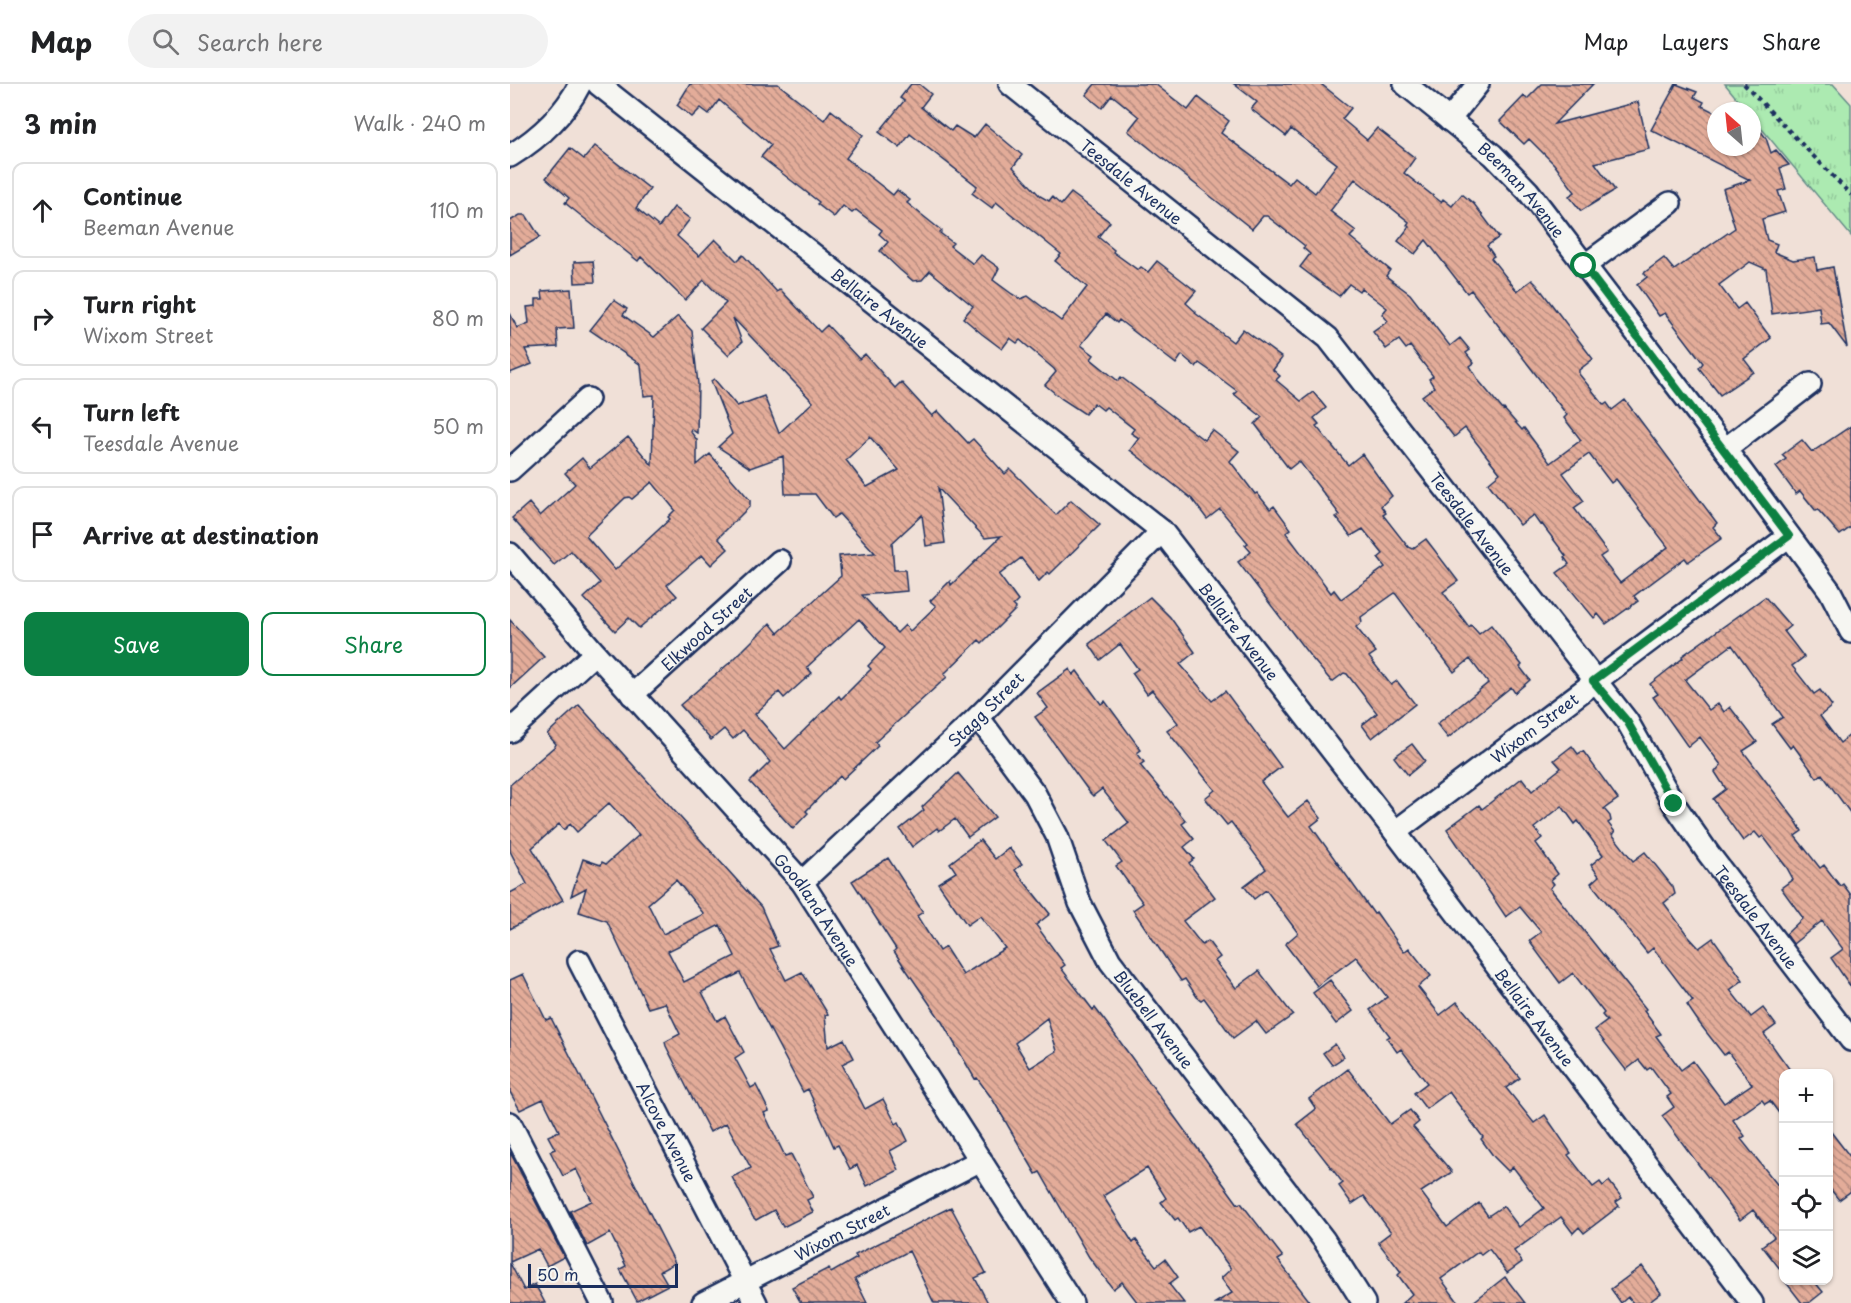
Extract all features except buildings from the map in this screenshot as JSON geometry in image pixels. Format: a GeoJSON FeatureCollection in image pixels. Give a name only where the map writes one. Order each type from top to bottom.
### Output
{"type":"FeatureCollection","features":[{"type":"Feature","properties":{"kind":"street"},"geometry":{"type":"LineString","coordinates":[[510,156],[546,128],[570,103],[580,84]]}},
{"type":"Feature","properties":{"kind":"street","name":"Bellaire Avenue"},"geometry":{"type":"LineString","coordinates":[[598,84],[1162,531],[1395,832],[1752,1303]]}},
{"type":"Feature","properties":{"kind":"street","name":"Teesdale Avenue"},"geometry":{"type":"LineString","coordinates":[[1010,84],[1328,338],[1593,681],[1627,721],[1674,804],[1708,853],[1851,1040]]}},
{"type":"Feature","properties":{"kind":"street","name":"Beeman Avenue"},"geometry":{"type":"LineString","coordinates":[[1405,84],[1493,155],[1528,191],[1830,591],[1851,632]]}},
{"type":"Feature","properties":{"kind":"street"},"geometry":{"type":"LineString","coordinates":[[1449,120],[1478,84]]}},
{"type":"Feature","properties":{"kind":"street"},"geometry":{"type":"LineString","coordinates":[[1584,266],[1670,203]]}},
{"type":"Feature","properties":{"kind":"street"},"geometry":{"type":"LineString","coordinates":[[1725,449],[1810,384]]}},
{"type":"Feature","properties":{"kind":"street"},"geometry":{"type":"LineString","coordinates":[[510,471],[588,399]]}},
{"type":"Feature","properties":{"kind":"street","name":"Stagg Street"},"geometry":{"type":"LineString","coordinates":[[802,882],[978,717],[1162,531]]}},
{"type":"Feature","properties":{"kind":"street","name":"Wixom Street"},"geometry":{"type":"LineString","coordinates":[[1395,832],[1789,536]]}},
{"type":"Feature","properties":{"kind":"street","name":"Goodland Avenue"},"geometry":{"type":"LineString","coordinates":[[510,554],[632,695],[802,882],[1072,1303]]}},
{"type":"Feature","properties":{"kind":"street","name":"Elkwood Street"},"geometry":{"type":"LineString","coordinates":[[632,695],[780,561]]}},
{"type":"Feature","properties":{"kind":"street"},"geometry":{"type":"LineString","coordinates":[[510,731],[595,653]]}},
{"type":"Feature","properties":{"kind":"street","name":"Bluebell Avenue"},"geometry":{"type":"LineString","coordinates":[[978,717],[1035,794],[1057,836],[1080,903],[1110,960],[1324,1240],[1364,1303]]}},
{"type":"Feature","properties":{"kind":"street","name":"Alcove Avenue"},"geometry":{"type":"LineString","coordinates":[[579,961],[756,1303]]}},
{"type":"Feature","properties":{"kind":"street"},"geometry":{"type":"LineString","coordinates":[[510,1123],[602,1303]]}},
{"type":"Feature","properties":{"kind":"street","name":"Wixom Street"},"geometry":{"type":"LineString","coordinates":[[703,1303],[981,1160]]}},
{"type":"Feature","properties":{"kind":"path"},"geometry":{"type":"LineString","coordinates":[[1744,84],[1851,195]]}},
{"type":"Feature","properties":{"kind":"green space"},"geometry":{"type":"Polygon","coordinates":[[[1725,84],[1833,84],[1851,104],[1851,236],[1761,128],[1761,102],[1740,102],[1725,84]]]}},
{"type":"Feature","properties":{"kind":"route"},"geometry":{"type":"LineString","coordinates":[[1584,266],[1789,536],[1593,681],[1627,721],[1674,804]]}}]}
